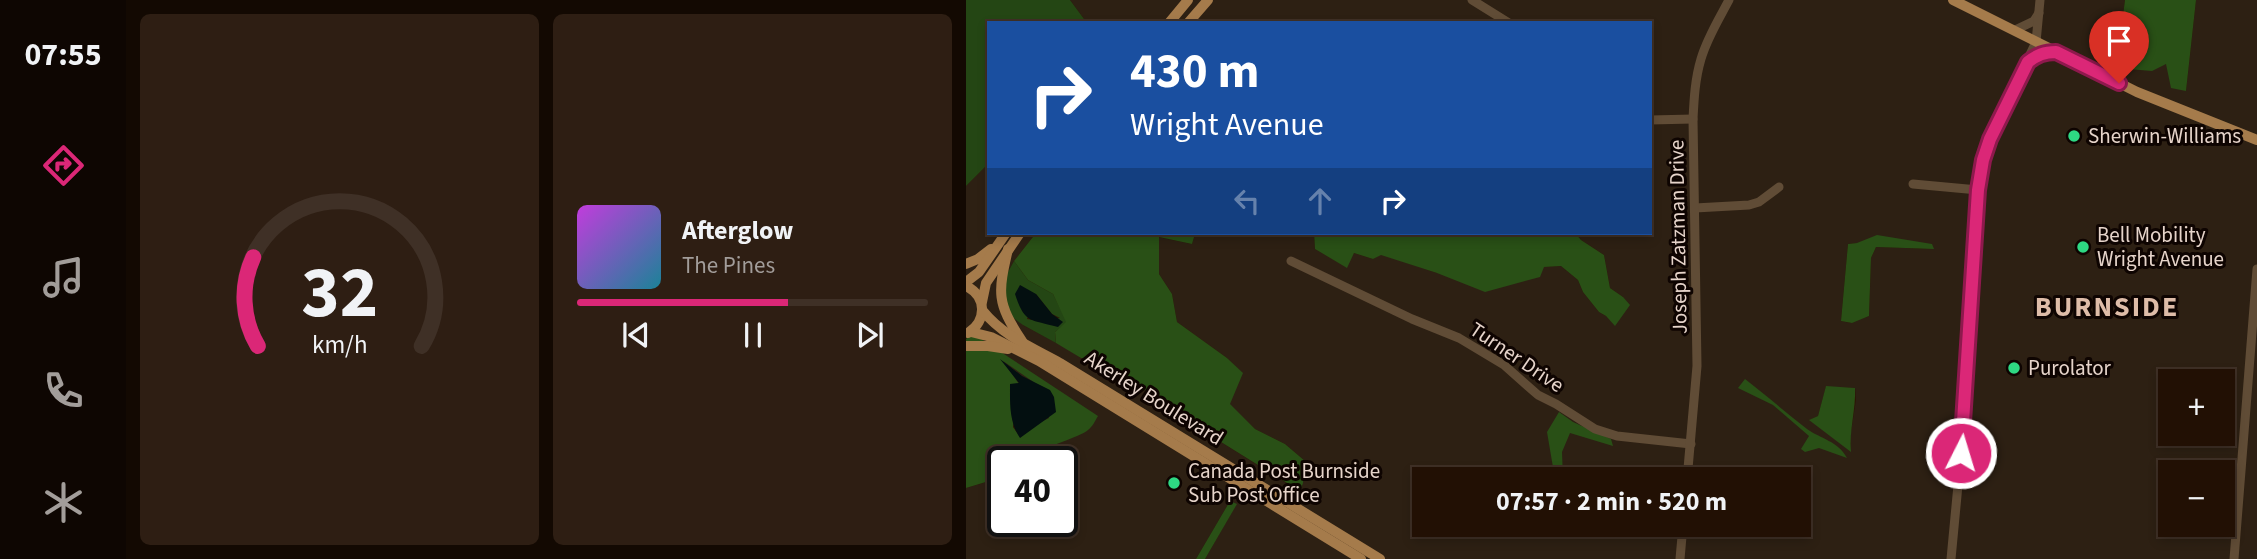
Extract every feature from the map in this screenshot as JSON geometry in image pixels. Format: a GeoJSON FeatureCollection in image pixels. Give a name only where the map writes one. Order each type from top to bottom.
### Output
{"type":"FeatureCollection","features":[{"type":"Feature","properties":{"kind":"main road"},"geometry":{"type":"LineString","coordinates":[[1171,21],[1188,0]]}},
{"type":"Feature","properties":{"kind":"main road"},"geometry":{"type":"LineString","coordinates":[[1190,21],[1208,0]]}},
{"type":"Feature","properties":{"kind":"main road"},"geometry":{"type":"LineString","coordinates":[[1954,0],[2137,92],[2257,140]]}},
{"type":"Feature","properties":{"kind":"main road"},"geometry":{"type":"LineString","coordinates":[[966,264],[1004,242]]}},
{"type":"Feature","properties":{"kind":"main road"},"geometry":{"type":"LineString","coordinates":[[966,284],[1004,242]]}},
{"type":"Feature","properties":{"kind":"main road"},"geometry":{"type":"LineString","coordinates":[[968,333],[981,320],[986,283],[1004,242]]}},
{"type":"Feature","properties":{"kind":"main road"},"geometry":{"type":"LineString","coordinates":[[966,346],[1022,347],[1002,305],[1000,289],[1004,242]]}},
{"type":"Feature","properties":{"kind":"main road","name":"Akerley Boulevard"},"geometry":{"type":"LineString","coordinates":[[966,284],[977,294],[982,307],[998,327],[1022,347],[1361,559]]}},
{"type":"Feature","properties":{"kind":"main road","name":"Akerley Boulevard"},"geometry":{"type":"LineString","coordinates":[[968,333],[1022,347],[1060,363],[1380,559]]}},
{"type":"Feature","properties":{"kind":"street"},"geometry":{"type":"LineString","coordinates":[[1472,0],[1506,21]]}},
{"type":"Feature","properties":{"kind":"street","name":"Joseph Zatzman Drive"},"geometry":{"type":"LineString","coordinates":[[1688,467],[1697,366],[1693,119],[1695,88],[1701,57],[1729,0]]}},
{"type":"Feature","properties":{"kind":"street"},"geometry":{"type":"LineString","coordinates":[[1951,559],[1965,411],[1978,190],[1990,139],[2036,42],[2040,0]]}},
{"type":"Feature","properties":{"kind":"street"},"geometry":{"type":"LineString","coordinates":[[2015,30],[2034,20],[2040,11]]}},
{"type":"Feature","properties":{"kind":"street"},"geometry":{"type":"LineString","coordinates":[[2028,62],[2046,52],[2056,52]]}},
{"type":"Feature","properties":{"kind":"street"},"geometry":{"type":"LineString","coordinates":[[1652,120],[1693,119]]}},
{"type":"Feature","properties":{"kind":"street"},"geometry":{"type":"LineString","coordinates":[[1913,184],[1978,190]]}},
{"type":"Feature","properties":{"kind":"street"},"geometry":{"type":"LineString","coordinates":[[1695,208],[1749,205],[1759,202],[1779,187]]}},
{"type":"Feature","properties":{"kind":"street","name":"Turner Drive"},"geometry":{"type":"LineString","coordinates":[[1291,261],[1459,338],[1504,365],[1538,395],[1595,429],[1617,436],[1691,444]]}},
{"type":"Feature","properties":{"kind":"street"},"geometry":{"type":"LineString","coordinates":[[2234,559],[2257,269]]}},
{"type":"Feature","properties":{"kind":"street"},"geometry":{"type":"LineString","coordinates":[[1680,559],[1682,537]]}},
{"type":"Feature","properties":{"kind":"shaded area"},"geometry":{"type":"Polygon","coordinates":[[[1070,0],[2125,0],[2116,68],[2167,64],[2186,91],[2196,0],[2257,0],[2257,559],[1205,559],[1236,505],[1230,501],[1196,559],[966,559],[966,488],[987,482],[987,537],[1078,537],[1078,446],[1045,446],[966,330],[966,186],[987,165],[987,235],[1034,235],[1014,261],[999,289],[1023,325],[1081,358],[1099,359],[1299,491],[1305,461],[1285,444],[1255,429],[1229,404],[1242,373],[1227,358],[1177,322],[1172,294],[1159,274],[1158,237],[1192,244],[1195,235],[1314,235],[1315,249],[1346,267],[1354,253],[1373,259],[1381,254],[1437,273],[1561,266],[1578,280],[1583,292],[1599,312],[1615,325],[1623,297],[1610,288],[1604,255],[1577,235],[1652,235],[1652,21],[1086,21],[1070,0]],[[1848,244],[1841,321],[1851,323],[1869,316],[1871,258],[1876,247],[1933,249],[1848,244]],[[1826,387],[1818,416],[1810,420],[1851,451],[1850,438],[1856,400],[1855,388],[1826,387]]]}},
{"type":"Feature","properties":{"kind":"shaded area"},"geometry":{"type":"Polygon","coordinates":[[[1020,285],[1036,294],[1052,314],[1063,322],[1058,327],[1026,316],[1015,294],[1020,285]]]}},
{"type":"Feature","properties":{"kind":"shaded area"},"geometry":{"type":"Polygon","coordinates":[[[1000,359],[1022,376],[1050,390],[1054,397],[1056,412],[1020,438],[1012,419],[1010,398],[1010,384],[1019,383],[1000,359]]]}},
{"type":"Feature","properties":{"kind":"green space"},"geometry":{"type":"Polygon","coordinates":[[[966,0],[1070,0],[1086,21],[987,21],[987,165],[966,186],[966,0]]]}},
{"type":"Feature","properties":{"kind":"green space"},"geometry":{"type":"Polygon","coordinates":[[[2125,0],[2196,0],[2186,91],[2171,88],[2166,64],[2152,71],[2116,68],[2125,0]]]}},
{"type":"Feature","properties":{"kind":"green space"},"geometry":{"type":"Polygon","coordinates":[[[1034,235],[1195,235],[1192,244],[1159,237],[1159,274],[1172,294],[1177,322],[1243,373],[1230,404],[1255,429],[1285,444],[1305,461],[1300,491],[1221,442],[1099,359],[1081,358],[1056,343],[1055,332],[1066,322],[1053,294],[1028,280],[1014,261],[1034,235]]]}},
{"type":"Feature","properties":{"kind":"green space"},"geometry":{"type":"Polygon","coordinates":[[[1314,235],[1577,235],[1604,255],[1610,288],[1630,305],[1615,326],[1599,312],[1583,292],[1578,280],[1561,266],[1544,267],[1540,277],[1485,292],[1381,255],[1373,259],[1354,253],[1347,268],[1315,249],[1314,235]]]}},
{"type":"Feature","properties":{"kind":"green space"},"geometry":{"type":"Polygon","coordinates":[[[1877,235],[1932,244],[1934,249],[1876,247],[1871,258],[1869,316],[1852,323],[1841,321],[1848,244],[1877,235]]]}},
{"type":"Feature","properties":{"kind":"green space"},"geometry":{"type":"Polygon","coordinates":[[[1014,261],[1028,280],[1053,294],[1067,322],[1055,332],[1056,343],[1001,309],[998,290],[1014,261]],[[1036,294],[1027,319],[1039,321],[1060,318],[1052,314],[1036,294]]]}},
{"type":"Feature","properties":{"kind":"green space"},"geometry":{"type":"Polygon","coordinates":[[[972,333],[1098,416],[1088,430],[1050,446],[987,446],[987,482],[966,488],[966,339],[972,333]],[[1003,361],[1019,384],[1013,427],[1020,437],[1049,418],[1049,390],[1003,361]]]}},
{"type":"Feature","properties":{"kind":"green space"},"geometry":{"type":"Polygon","coordinates":[[[1745,379],[1807,429],[1839,448],[1847,458],[1819,448],[1805,452],[1801,449],[1809,436],[1773,405],[1738,388],[1745,379]]]}},
{"type":"Feature","properties":{"kind":"green space"},"geometry":{"type":"Polygon","coordinates":[[[1826,386],[1855,388],[1851,452],[1809,420],[1818,416],[1826,386]]]}},
{"type":"Feature","properties":{"kind":"green space"},"geometry":{"type":"Polygon","coordinates":[[[1559,412],[1573,422],[1611,439],[1613,446],[1570,433],[1562,452],[1563,467],[1553,467],[1547,432],[1559,412]]]}},
{"type":"Feature","properties":{"kind":"green space"},"geometry":{"type":"Polygon","coordinates":[[[1230,501],[1237,504],[1205,559],[1196,559],[1230,501]]]}},
{"type":"Feature","properties":{"kind":"place","name":"Sherwin-Williams"},"geometry":{"type":"Point","coordinates":[2074,136]}},
{"type":"Feature","properties":{"kind":"place","name":"Bell Mobility Wright Avenue"},"geometry":{"type":"Point","coordinates":[2083,247]}},
{"type":"Feature","properties":{"kind":"place","name":"Purolator"},"geometry":{"type":"Point","coordinates":[2014,368]}},
{"type":"Feature","properties":{"kind":"place","name":"Canada Post Burnside Sub Post Office"},"geometry":{"type":"Point","coordinates":[1174,483]}},
{"type":"Feature","properties":{"kind":"district","name":"BURNSIDE"},"geometry":{"type":"Point","coordinates":[2107,307]}},
{"type":"Feature","properties":{"kind":"route"},"geometry":{"type":"LineString","coordinates":[[1961,453],[1978,190],[1990,139],[2028,62],[2046,52],[2056,52],[2119,83]]}}]}
